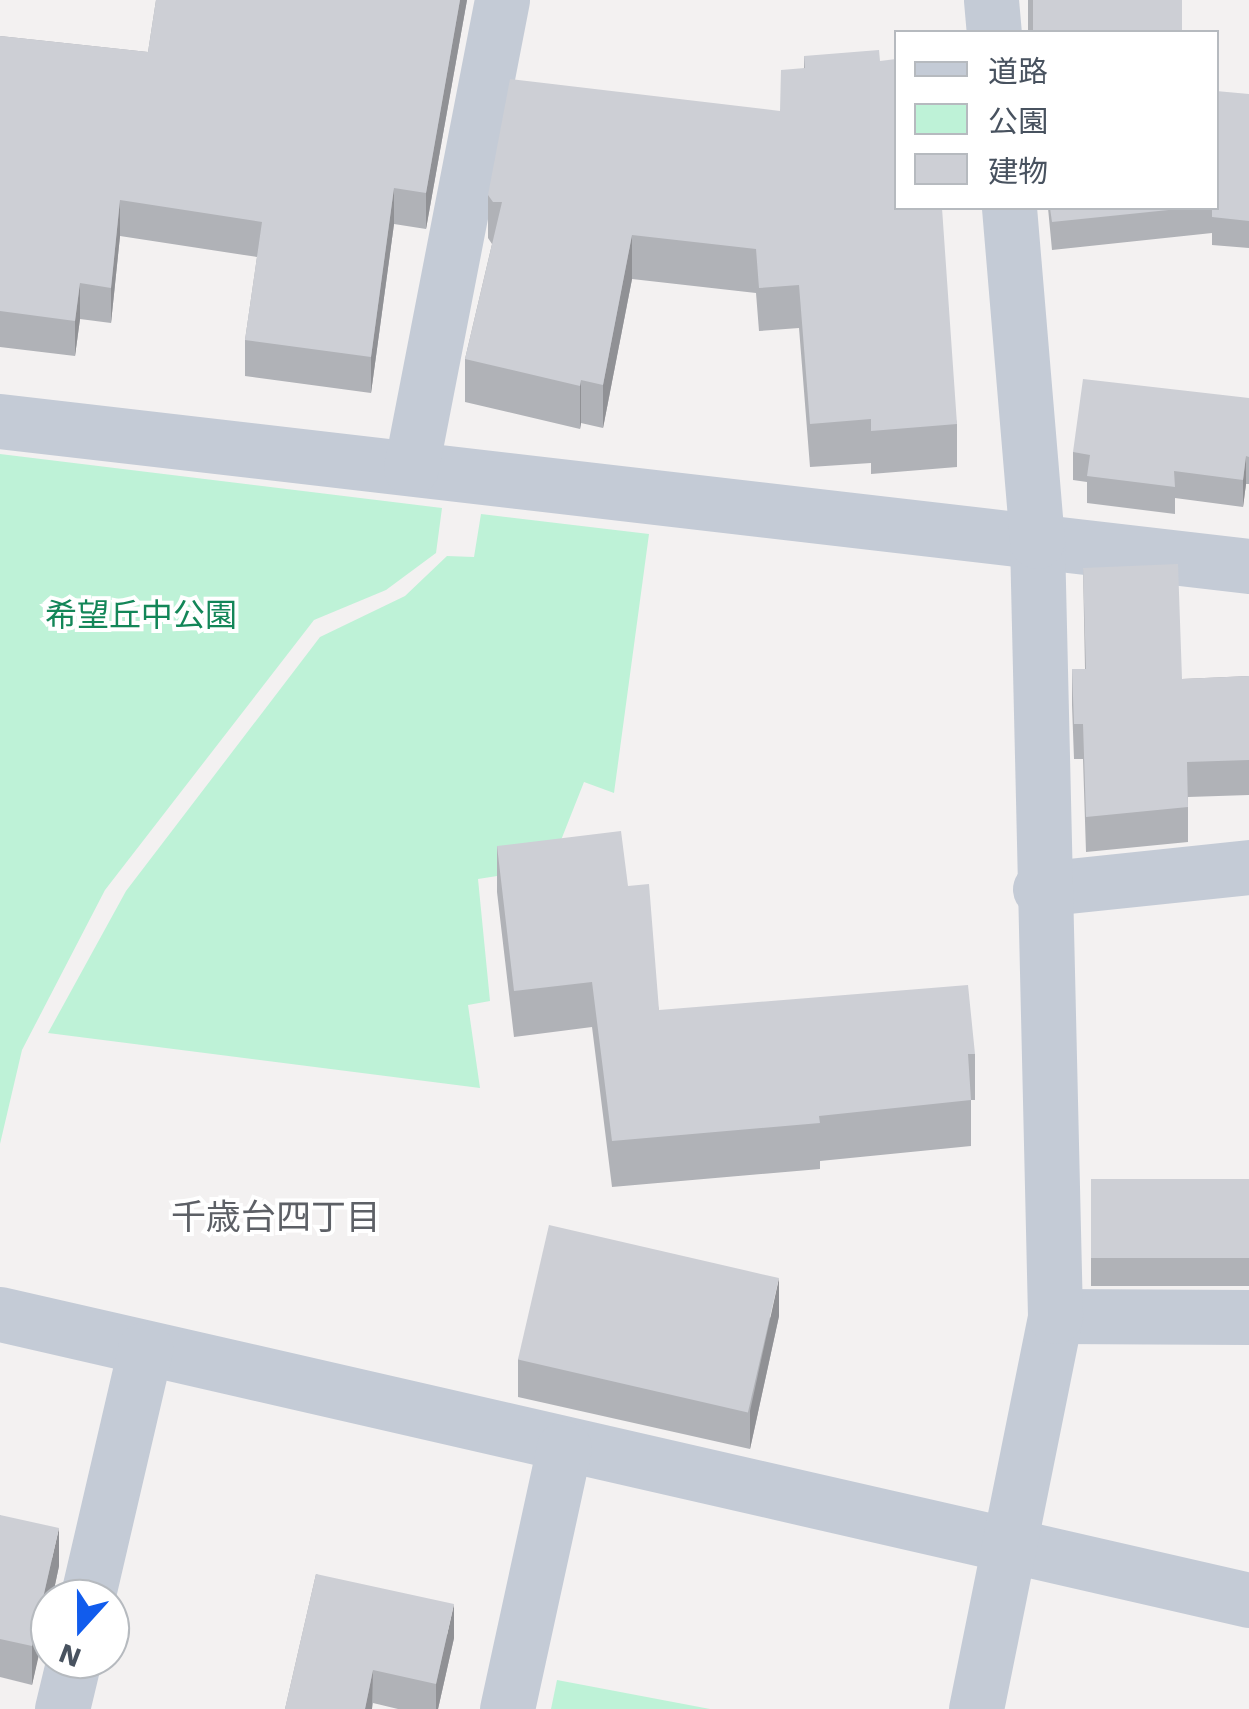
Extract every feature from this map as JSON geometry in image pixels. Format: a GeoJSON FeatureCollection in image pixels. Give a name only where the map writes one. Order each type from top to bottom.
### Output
{"type":"FeatureCollection","features":[{"type":"Feature","properties":{"kind":"street"},"geometry":{"type":"LineString","coordinates":[[410,468],[502,0]]}},
{"type":"Feature","properties":{"kind":"street"},"geometry":{"type":"LineString","coordinates":[[991,0],[994,30]]}},
{"type":"Feature","properties":{"kind":"street"},"geometry":{"type":"LineString","coordinates":[[976,1709],[1055,1316],[1040,889],[1037,541],[1008,210]]}},
{"type":"Feature","properties":{"kind":"street"},"geometry":{"type":"LineString","coordinates":[[0,421],[1249,566]]}},
{"type":"Feature","properties":{"kind":"street"},"geometry":{"type":"LineString","coordinates":[[1040,889],[1249,867]]}},
{"type":"Feature","properties":{"kind":"street"},"geometry":{"type":"LineString","coordinates":[[0,1314],[564,1448],[1249,1600]]}},
{"type":"Feature","properties":{"kind":"street"},"geometry":{"type":"LineString","coordinates":[[1055,1316],[1249,1317]]}},
{"type":"Feature","properties":{"kind":"street"},"geometry":{"type":"LineString","coordinates":[[92,1579],[144,1349]]}},
{"type":"Feature","properties":{"kind":"street"},"geometry":{"type":"LineString","coordinates":[[506,1709],[564,1448]]}},
{"type":"Feature","properties":{"kind":"street"},"geometry":{"type":"LineString","coordinates":[[62,1709],[69,1679]]}},
{"type":"Feature","properties":{"kind":"green space","name":"希望丘中公園"},"geometry":{"type":"Polygon","coordinates":[[[0,454],[442,508],[436,553],[386,590],[314,620],[105,890],[22,1050],[0,1144],[0,454]]]}},
{"type":"Feature","properties":{"kind":"green space"},"geometry":{"type":"Polygon","coordinates":[[[481,514],[649,534],[614,793],[584,782],[550,868],[478,879],[490,1001],[468,1005],[480,1088],[48,1033],[126,891],[320,637],[405,596],[447,556],[474,557],[481,514]]]}},
{"type":"Feature","properties":{"kind":"green space"},"geometry":{"type":"Polygon","coordinates":[[[557,1680],[710,1709],[551,1709],[557,1680]]]}},
{"type":"Feature","properties":{"kind":"building"},"geometry":{"type":"Polygon","coordinates":[[[156,0],[460,0],[426,193],[394,188],[371,357],[245,340],[262,222],[120,200],[111,288],[80,283],[75,321],[0,311],[0,36],[148,52],[156,0]]]}},
{"type":"Feature","properties":{"kind":"building"},"geometry":{"type":"Polygon","coordinates":[[[1033,0],[1182,0],[1182,30],[1033,30],[1033,0]]]}},
{"type":"Feature","properties":{"kind":"building"},"geometry":{"type":"Polygon","coordinates":[[[879,50],[880,61],[894,59],[894,210],[942,210],[957,424],[871,431],[871,419],[810,424],[799,285],[759,288],[756,249],[632,235],[603,385],[581,380],[580,386],[465,359],[502,202],[493,202],[488,195],[510,79],[780,111],[781,70],[805,68],[804,56],[879,50]]]}},
{"type":"Feature","properties":{"kind":"building"},"geometry":{"type":"Polygon","coordinates":[[[1219,91],[1249,94],[1249,221],[1212,217],[1212,210],[1219,210],[1219,91]]]}},
{"type":"Feature","properties":{"kind":"building"},"geometry":{"type":"Polygon","coordinates":[[[1050,210],[1169,210],[1052,222],[1050,210]]]}},
{"type":"Feature","properties":{"kind":"building"},"geometry":{"type":"Polygon","coordinates":[[[1083,379],[1249,398],[1249,457],[1246,456],[1243,480],[1174,471],[1175,487],[1087,476],[1090,455],[1073,452],[1083,379]]]}},
{"type":"Feature","properties":{"kind":"building"},"geometry":{"type":"Polygon","coordinates":[[[1178,564],[1182,679],[1249,676],[1249,760],[1187,762],[1188,807],[1086,817],[1083,724],[1074,724],[1072,669],[1086,669],[1083,568],[1178,564]]]}},
{"type":"Feature","properties":{"kind":"building"},"geometry":{"type":"Polygon","coordinates":[[[621,831],[628,886],[649,884],[659,1010],[968,985],[975,1054],[968,1054],[971,1100],[819,1116],[820,1123],[612,1141],[592,982],[514,991],[497,846],[621,831]]]}},
{"type":"Feature","properties":{"kind":"building"},"geometry":{"type":"Polygon","coordinates":[[[1091,1179],[1249,1179],[1249,1258],[1091,1258],[1091,1179]]]}},
{"type":"Feature","properties":{"kind":"building"},"geometry":{"type":"Polygon","coordinates":[[[549,1225],[779,1278],[748,1413],[518,1359],[549,1225]]]}},
{"type":"Feature","properties":{"kind":"building"},"geometry":{"type":"Polygon","coordinates":[[[0,1515],[59,1528],[47,1579],[30,1579],[30,1646],[0,1639],[0,1515]]]}},
{"type":"Feature","properties":{"kind":"building"},"geometry":{"type":"Polygon","coordinates":[[[316,1574],[454,1604],[436,1684],[373,1670],[365,1709],[285,1709],[316,1574]]]}},
{"type":"Feature","properties":{"kind":"district","name":"千歳台四丁目"},"geometry":{"type":"Point","coordinates":[276,1217]}}]}
